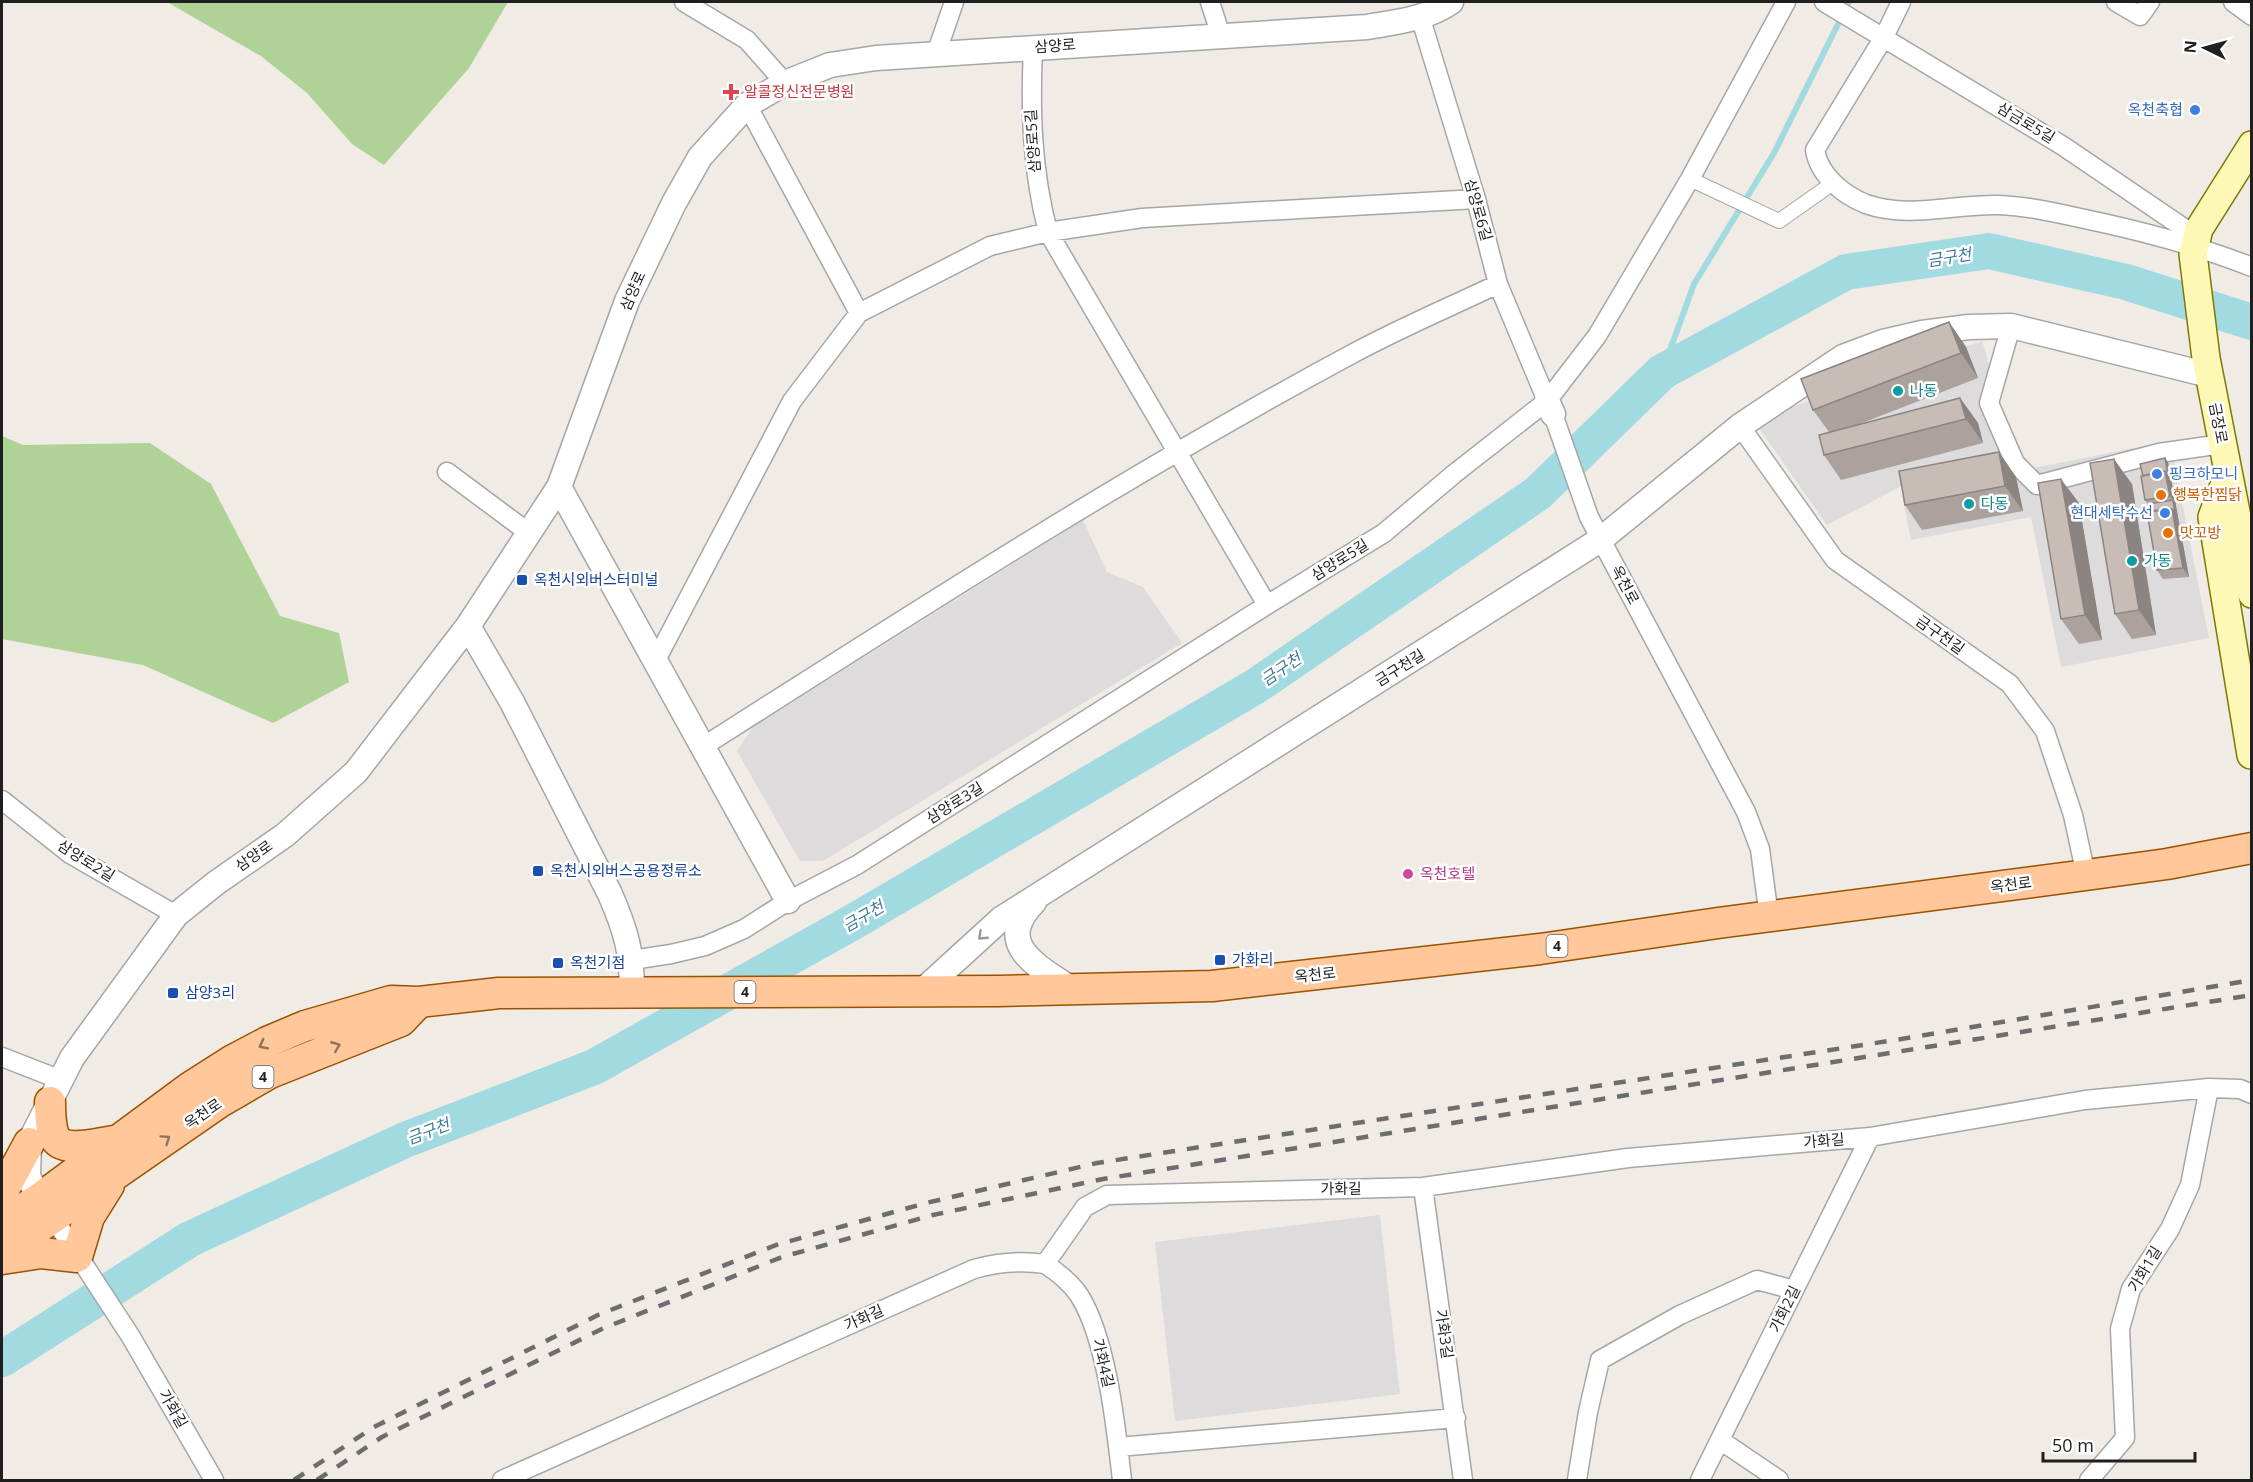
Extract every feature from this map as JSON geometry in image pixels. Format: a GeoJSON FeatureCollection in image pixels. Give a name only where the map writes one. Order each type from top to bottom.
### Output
{"type":"FeatureCollection","features":[{"type":"Feature","properties":{"kind":"main road"},"geometry":{"type":"LineString","coordinates":[[2195,252],[2199,229],[2252,145]]}},
{"type":"Feature","properties":{"kind":"main road","name":"금장로"},"geometry":{"type":"LineString","coordinates":[[2195,252],[2207,367],[2252,594]]}},
{"type":"Feature","properties":{"kind":"main road"},"geometry":{"type":"LineString","coordinates":[[2228,474],[2212,517],[2251,755]]}},
{"type":"Feature","properties":{"kind":"main road","name":"옥천로"},"geometry":{"type":"LineString","coordinates":[[2,1253],[118,1139],[189,1088],[267,1042],[306,1026],[391,1001],[419,1002],[499,993],[859,993],[1212,986],[1540,949],[2167,864],[2252,848]]}},
{"type":"Feature","properties":{"kind":"main road","name":"옥천로"},"geometry":{"type":"LineString","coordinates":[[2,1223],[47,1208],[118,1173],[220,1102],[270,1073],[401,1020],[419,1002]]}},
{"type":"Feature","properties":{"kind":"main road"},"geometry":{"type":"LineString","coordinates":[[55,1091],[54,1138],[61,1144],[80,1147],[118,1139]]}},
{"type":"Feature","properties":{"kind":"main road"},"geometry":{"type":"LineString","coordinates":[[2,1193],[29,1143]]}},
{"type":"Feature","properties":{"kind":"main road"},"geometry":{"type":"LineString","coordinates":[[2,1259],[41,1253],[81,1262],[89,1217],[118,1173]]}},
{"type":"Feature","properties":{"kind":"street"},"geometry":{"type":"LineString","coordinates":[[684,2],[747,40],[785,82]]}},
{"type":"Feature","properties":{"kind":"street"},"geometry":{"type":"LineString","coordinates":[[936,54],[954,2]]}},
{"type":"Feature","properties":{"kind":"street"},"geometry":{"type":"LineString","coordinates":[[1210,2],[1221,36]]}},
{"type":"Feature","properties":{"kind":"street","name":"삼양로"},"geometry":{"type":"LineString","coordinates":[[47,1208],[28,1177],[29,1143],[72,1058],[176,915],[216,883],[285,835],[356,772],[468,626],[559,487],[627,301],[674,203],[700,157],[747,105],[785,82],[830,65],[876,58],[1367,27],[1409,20],[1451,2]]}},
{"type":"Feature","properties":{"kind":"street","name":"삼양로5길"},"geometry":{"type":"LineString","coordinates":[[1033,48],[1030,109],[1034,166],[1040,204],[1048,232],[1267,604],[1384,533],[1454,474],[1550,408],[1598,336],[1690,178],[1786,2]]}},
{"type":"Feature","properties":{"kind":"street","name":"삼금로5길"},"geometry":{"type":"LineString","coordinates":[[1824,2],[2063,146],[2195,252]]}},
{"type":"Feature","properties":{"kind":"street"},"geometry":{"type":"LineString","coordinates":[[1901,2],[1878,33],[1815,150],[1817,162],[1833,183],[1857,199],[1887,209],[1915,210],[2000,205],[2045,211],[2129,228],[2195,252],[2252,267]]}},
{"type":"Feature","properties":{"kind":"street"},"geometry":{"type":"LineString","coordinates":[[2116,2],[2140,16],[2150,2]]}},
{"type":"Feature","properties":{"kind":"street"},"geometry":{"type":"LineString","coordinates":[[2233,2],[2252,16]]}},
{"type":"Feature","properties":{"kind":"street","name":"삼양로6길"},"geometry":{"type":"LineString","coordinates":[[1420,16],[1476,199],[1498,284],[1550,408],[1589,517]]}},
{"type":"Feature","properties":{"kind":"street"},"geometry":{"type":"LineString","coordinates":[[747,105],[859,313]]}},
{"type":"Feature","properties":{"kind":"street"},"geometry":{"type":"LineString","coordinates":[[1690,178],[1779,221],[1833,183]]}},
{"type":"Feature","properties":{"kind":"street"},"geometry":{"type":"LineString","coordinates":[[656,660],[792,401],[859,313],[990,246],[1048,232],[1142,218],[1476,199]]}},
{"type":"Feature","properties":{"kind":"street"},"geometry":{"type":"LineString","coordinates":[[704,746],[974,573],[1178,452],[1354,353],[1498,284]]}},
{"type":"Feature","properties":{"kind":"street"},"geometry":{"type":"LineString","coordinates":[[2011,326],[1989,403],[2015,463],[2037,484],[2159,453],[2222,444]]}},
{"type":"Feature","properties":{"kind":"street","name":"금구천길"},"geometry":{"type":"LineString","coordinates":[[1046,890],[1600,540],[1740,426],[1843,357],[1883,342],[1934,332],[1969,327],[2011,326],[2207,367]]}},
{"type":"Feature","properties":{"kind":"street","name":"금구천길"},"geometry":{"type":"LineString","coordinates":[[1740,426],[1836,560],[2010,684],[2026,703],[2045,731],[2056,761],[2073,815],[2086,875]]}},
{"type":"Feature","properties":{"kind":"street"},"geometry":{"type":"LineString","coordinates":[[447,472],[529,533]]}},
{"type":"Feature","properties":{"kind":"street"},"geometry":{"type":"LineString","coordinates":[[559,487],[788,901]]}},
{"type":"Feature","properties":{"kind":"street","name":"옥천로"},"geometry":{"type":"LineString","coordinates":[[1589,517],[1746,812],[1760,849],[1769,917]]}},
{"type":"Feature","properties":{"kind":"street","name":"삼양로3길"},"geometry":{"type":"LineString","coordinates":[[632,960],[671,954],[705,945],[744,928],[788,901],[857,866],[1267,604]]}},
{"type":"Feature","properties":{"kind":"street"},"geometry":{"type":"LineString","coordinates":[[468,626],[512,702],[610,894],[623,924],[632,960],[632,992]]}},
{"type":"Feature","properties":{"kind":"street","name":"삼양로2길"},"geometry":{"type":"LineString","coordinates":[[2,800],[70,854],[176,915]]}},
{"type":"Feature","properties":{"kind":"street"},"geometry":{"type":"LineString","coordinates":[[1046,890],[1022,914],[1018,929],[1018,945],[1029,959],[1073,990]]}},
{"type":"Feature","properties":{"kind":"street"},"geometry":{"type":"LineString","coordinates":[[921,992],[1001,919],[1046,890]]}},
{"type":"Feature","properties":{"kind":"street"},"geometry":{"type":"LineString","coordinates":[[2,1057],[55,1091]]}},
{"type":"Feature","properties":{"kind":"street","name":"가화길"},"geometry":{"type":"LineString","coordinates":[[502,1480],[974,1269],[999,1262],[1024,1261],[1046,1264],[1085,1207],[1107,1195],[1423,1187],[1628,1158],[1870,1137],[2085,1100],[2209,1088],[2240,1089],[2252,1094]]}},
{"type":"Feature","properties":{"kind":"street","name":"가화1길"},"geometry":{"type":"LineString","coordinates":[[2089,1480],[2125,1438],[2120,1329],[2131,1288],[2170,1229],[2190,1185],[2209,1088]]}},
{"type":"Feature","properties":{"kind":"street","name":"가화2길"},"geometry":{"type":"LineString","coordinates":[[1700,1480],[1870,1137]]}},
{"type":"Feature","properties":{"kind":"street","name":"가화3길"},"geometry":{"type":"LineString","coordinates":[[1423,1187],[1463,1480]]}},
{"type":"Feature","properties":{"kind":"street"},"geometry":{"type":"LineString","coordinates":[[47,1208],[81,1262]]}},
{"type":"Feature","properties":{"kind":"street","name":"가화길"},"geometry":{"type":"LineString","coordinates":[[81,1262],[131,1337],[214,1480]]}},
{"type":"Feature","properties":{"kind":"street","name":"가화4길"},"geometry":{"type":"LineString","coordinates":[[1046,1264],[1061,1274],[1079,1295],[1093,1322],[1108,1383],[1122,1480]]}},
{"type":"Feature","properties":{"kind":"street"},"geometry":{"type":"LineString","coordinates":[[1577,1480],[1588,1412],[1600,1360],[1680,1315],[1757,1280],[1794,1290]]}},
{"type":"Feature","properties":{"kind":"street"},"geometry":{"type":"LineString","coordinates":[[1118,1447],[1456,1418]]}},
{"type":"Feature","properties":{"kind":"street"},"geometry":{"type":"LineString","coordinates":[[1720,1440],[1779,1480]]}},
{"type":"Feature","properties":{"kind":"shaded area"},"geometry":{"type":"Polygon","coordinates":[[[1982,341],[2015,453],[1917,478],[1827,525],[1759,428],[1789,408],[1982,341]]]}},
{"type":"Feature","properties":{"kind":"shaded area"},"geometry":{"type":"Polygon","coordinates":[[[2170,441],[2209,638],[2061,667],[2031,517],[1911,540],[1902,494],[2170,441]]]}},
{"type":"Feature","properties":{"kind":"shaded area"},"geometry":{"type":"Polygon","coordinates":[[[1083,520],[1107,572],[1143,587],[1182,643],[823,861],[800,861],[737,751],[753,727],[1083,520]]]}},
{"type":"Feature","properties":{"kind":"shaded area"},"geometry":{"type":"Polygon","coordinates":[[[1380,1215],[1400,1394],[1175,1421],[1155,1242],[1380,1215]]]}},
{"type":"Feature","properties":{"kind":"green space"},"geometry":{"type":"Polygon","coordinates":[[[167,2],[508,2],[469,68],[384,165],[352,144],[307,93],[261,56],[167,2]]]}},
{"type":"Feature","properties":{"kind":"green space"},"geometry":{"type":"Polygon","coordinates":[[[2,436],[23,445],[150,443],[211,484],[280,616],[339,633],[349,682],[273,723],[143,665],[2,639],[2,436]]]}},
{"type":"Feature","properties":{"kind":"building"},"geometry":{"type":"Polygon","coordinates":[[[1949,322],[1961,353],[1813,410],[1801,379],[1949,322]]]}},
{"type":"Feature","properties":{"kind":"building"},"geometry":{"type":"Polygon","coordinates":[[[1960,398],[1966,419],[1824,455],[1819,435],[1960,398]]]}},
{"type":"Feature","properties":{"kind":"building"},"geometry":{"type":"Polygon","coordinates":[[[1999,452],[2005,486],[1905,505],[1899,471],[1999,452]]]}},
{"type":"Feature","properties":{"kind":"building"},"geometry":{"type":"Polygon","coordinates":[[[2165,458],[2168,475],[2165,471],[2143,476],[2140,464],[2165,458]]]}},
{"type":"Feature","properties":{"kind":"building"},"geometry":{"type":"Polygon","coordinates":[[[2114,459],[2139,610],[2115,614],[2090,463],[2114,459]]]}},
{"type":"Feature","properties":{"kind":"building"},"geometry":{"type":"Polygon","coordinates":[[[2165,471],[2170,496],[2145,500],[2141,476],[2165,471]]]}},
{"type":"Feature","properties":{"kind":"building"},"geometry":{"type":"Polygon","coordinates":[[[2061,479],[2085,615],[2061,619],[2038,483],[2061,479]]]}},
{"type":"Feature","properties":{"kind":"building"},"geometry":{"type":"Polygon","coordinates":[[[2173,500],[2175,513],[2172,509],[2149,511],[2148,504],[2173,500]]]}},
{"type":"Feature","properties":{"kind":"building"},"geometry":{"type":"Polygon","coordinates":[[[2172,509],[2183,568],[2157,570],[2147,512],[2172,509]]]}},
{"type":"Feature","properties":{"kind":"waterway","name":"금구천"},"geometry":{"type":"LineString","coordinates":[[1662,372],[1694,284],[1774,153],[1849,2]]}},
{"type":"Feature","properties":{"kind":"waterway","name":"금구천"},"geometry":{"type":"LineString","coordinates":[[2,1359],[190,1239],[405,1140],[594,1067],[853,922],[1256,686],[1538,493],[1662,372],[1846,272],[1989,251],[2126,282],[2252,322]]}},
{"type":"Feature","properties":{"kind":"railway"},"geometry":{"type":"LineString","coordinates":[[294,1480],[374,1427],[598,1315],[776,1245],[926,1203],[1097,1163],[1895,1040],[2252,980]]}},
{"type":"Feature","properties":{"kind":"railway"},"geometry":{"type":"LineString","coordinates":[[317,1480],[382,1437],[604,1328],[782,1257],[933,1215],[1103,1179],[2252,995]]}},
{"type":"Feature","properties":{"kind":"place","name":"알콜정신전문병원"},"geometry":{"type":"Point","coordinates":[731,92]}},
{"type":"Feature","properties":{"kind":"place","name":"옥천축협"},"geometry":{"type":"Point","coordinates":[2195,110]}},
{"type":"Feature","properties":{"kind":"place","name":"나동"},"geometry":{"type":"Point","coordinates":[1898,391]}},
{"type":"Feature","properties":{"kind":"place","name":"핑크하모니"},"geometry":{"type":"Point","coordinates":[2157,474]}},
{"type":"Feature","properties":{"kind":"place","name":"행복한찜닭"},"geometry":{"type":"Point","coordinates":[2161,495]}},
{"type":"Feature","properties":{"kind":"place","name":"다동"},"geometry":{"type":"Point","coordinates":[1969,504]}},
{"type":"Feature","properties":{"kind":"place","name":"현대세탁수선"},"geometry":{"type":"Point","coordinates":[2165,513]}},
{"type":"Feature","properties":{"kind":"place","name":"맛꼬방"},"geometry":{"type":"Point","coordinates":[2168,533]}},
{"type":"Feature","properties":{"kind":"place","name":"가동"},"geometry":{"type":"Point","coordinates":[2132,561]}},
{"type":"Feature","properties":{"kind":"place","name":"옥천시외버스터미널"},"geometry":{"type":"Point","coordinates":[522,580]}},
{"type":"Feature","properties":{"kind":"place","name":"옥천시외버스공용정류소"},"geometry":{"type":"Point","coordinates":[538,871]}},
{"type":"Feature","properties":{"kind":"place","name":"옥천호텔"},"geometry":{"type":"Point","coordinates":[1408,874]}},
{"type":"Feature","properties":{"kind":"place","name":"가화리"},"geometry":{"type":"Point","coordinates":[1220,960]}},
{"type":"Feature","properties":{"kind":"place","name":"옥천기점"},"geometry":{"type":"Point","coordinates":[558,963]}},
{"type":"Feature","properties":{"kind":"place","name":"삼양3리"},"geometry":{"type":"Point","coordinates":[173,993]}}]}
